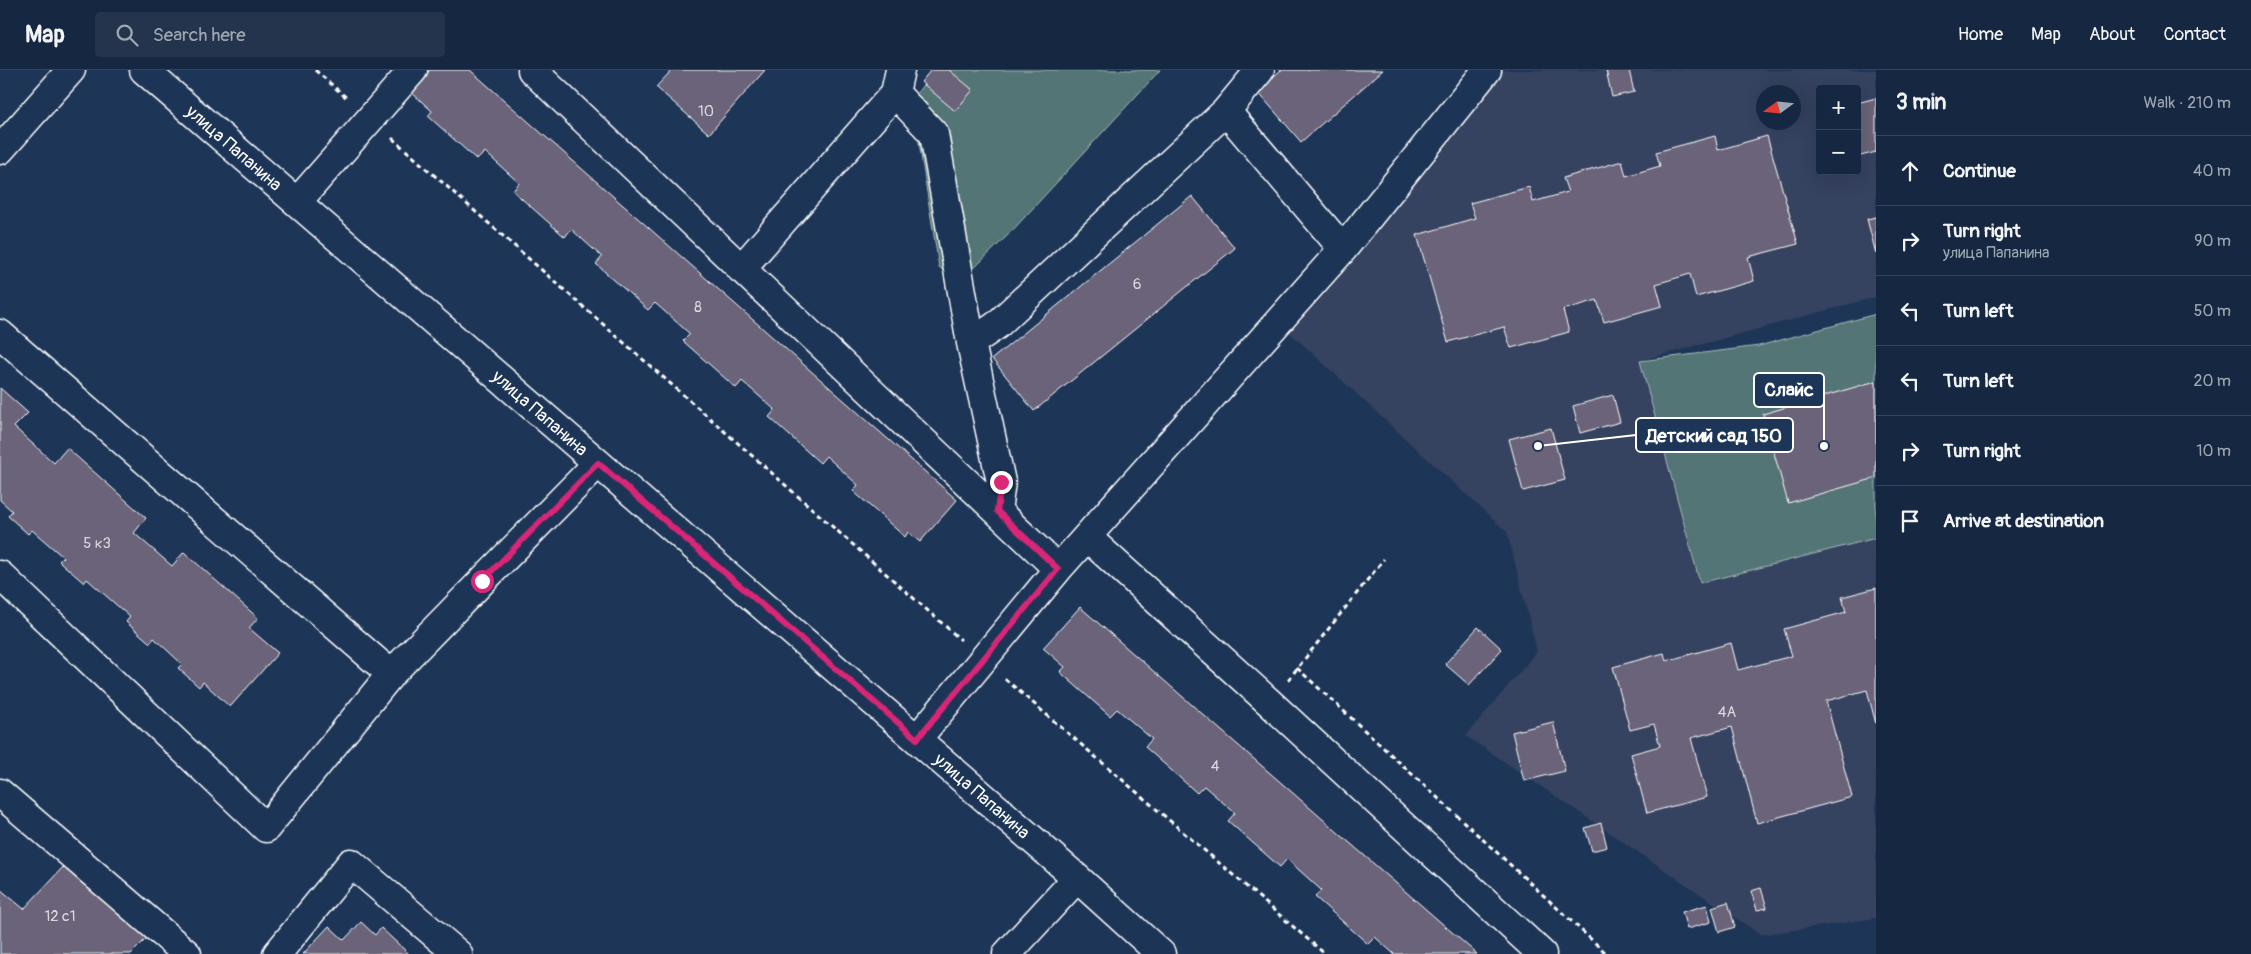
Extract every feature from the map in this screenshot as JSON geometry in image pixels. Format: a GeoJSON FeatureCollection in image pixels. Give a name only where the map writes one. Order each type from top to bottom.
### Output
{"type":"FeatureCollection","features":[{"type":"Feature","properties":{"kind":"street"},"geometry":{"type":"LineString","coordinates":[[0,150],[71,70]]}},
{"type":"Feature","properties":{"kind":"street","name":"улица Папанина"},"geometry":{"type":"LineString","coordinates":[[144,70],[1077,878],[1161,954]]}},
{"type":"Feature","properties":{"kind":"street"},"geometry":{"type":"LineString","coordinates":[[297,202],[413,70]]}},
{"type":"Feature","properties":{"kind":"street"},"geometry":{"type":"LineString","coordinates":[[532,70],[1058,569]]}},
{"type":"Feature","properties":{"kind":"street"},"geometry":{"type":"LineString","coordinates":[[971,343],[997,325],[1226,111],[1260,70]]}},
{"type":"Feature","properties":{"kind":"street"},"geometry":{"type":"LineString","coordinates":[[917,739],[1058,569],[1344,249],[1487,70]]}},
{"type":"Feature","properties":{"kind":"street"},"geometry":{"type":"LineString","coordinates":[[741,268],[898,82],[934,134],[971,343],[1001,482],[997,511]]}},
{"type":"Feature","properties":{"kind":"street"},"geometry":{"type":"LineString","coordinates":[[1226,111],[1344,249]]}},
{"type":"Feature","properties":{"kind":"street"},"geometry":{"type":"LineString","coordinates":[[0,334],[391,674]]}},
{"type":"Feature","properties":{"kind":"street"},"geometry":{"type":"LineString","coordinates":[[0,575],[266,828],[391,674],[598,463]]}},
{"type":"Feature","properties":{"kind":"street"},"geometry":{"type":"LineString","coordinates":[[1087,537],[1270,702],[1542,954]]}},
{"type":"Feature","properties":{"kind":"street"},"geometry":{"type":"LineString","coordinates":[[0,793],[185,953]]}},
{"type":"Feature","properties":{"kind":"street"},"geometry":{"type":"LineString","coordinates":[[277,954],[351,863],[458,954]]}},
{"type":"Feature","properties":{"kind":"street"},"geometry":{"type":"LineString","coordinates":[[1007,954],[1077,878]]}},
{"type":"Feature","properties":{"kind":"path"},"geometry":{"type":"LineString","coordinates":[[314,70],[984,660],[1325,954]]}},
{"type":"Feature","properties":{"kind":"path"},"geometry":{"type":"LineString","coordinates":[[1270,702],[1384,559]]}},
{"type":"Feature","properties":{"kind":"path"},"geometry":{"type":"LineString","coordinates":[[1297,668],[1607,954]]}},
{"type":"Feature","properties":{"kind":"shaded area"},"geometry":{"type":"Polygon","coordinates":[[[1503,70],[1876,70],[1876,297],[1640,361],[1700,583],[1876,538],[1876,918],[1761,935],[1466,736],[1537,651],[1507,532],[1288,331],[1503,70]]]}},
{"type":"Feature","properties":{"kind":"green space"},"geometry":{"type":"Polygon","coordinates":[[[935,70],[1160,70],[1011,232],[958,284],[939,267],[912,99],[935,70]]]}},
{"type":"Feature","properties":{"kind":"green space"},"geometry":{"type":"Polygon","coordinates":[[[1876,314],[1876,538],[1700,583],[1640,361],[1759,346],[1876,314]]]}},
{"type":"Feature","properties":{"kind":"building"},"geometry":{"type":"Polygon","coordinates":[[[430,70],[470,70],[957,500],[920,542],[908,532],[905,537],[853,491],[858,485],[826,456],[820,463],[769,417],[775,410],[742,381],[736,388],[683,341],[690,334],[655,303],[648,310],[596,264],[602,257],[571,229],[565,237],[513,191],[519,183],[485,152],[477,160],[428,116],[432,111],[411,92],[430,70]]]}},
{"type":"Feature","properties":{"kind":"building"},"geometry":{"type":"Polygon","coordinates":[[[672,70],[765,70],[709,134],[656,87],[672,70]]]}},
{"type":"Feature","properties":{"kind":"building"},"geometry":{"type":"Polygon","coordinates":[[[931,70],[949,70],[973,90],[955,111],[921,82],[931,70]]]}},
{"type":"Feature","properties":{"kind":"building"},"geometry":{"type":"Polygon","coordinates":[[[1281,70],[1383,70],[1301,142],[1257,91],[1281,70]]]}},
{"type":"Feature","properties":{"kind":"building"},"geometry":{"type":"Polygon","coordinates":[[[1606,70],[1629,70],[1634,92],[1612,97],[1606,70]]]}},
{"type":"Feature","properties":{"kind":"building"},"geometry":{"type":"Polygon","coordinates":[[[1876,98],[1876,152],[1861,156],[1861,130],[1861,102],[1876,98]]]}},
{"type":"Feature","properties":{"kind":"building"},"geometry":{"type":"Polygon","coordinates":[[[1715,136],[1718,150],[1767,136],[1798,244],[1748,257],[1754,281],[1696,297],[1690,274],[1656,284],[1662,306],[1604,322],[1597,300],[1563,310],[1569,332],[1511,348],[1504,327],[1448,342],[1417,235],[1475,218],[1470,203],[1529,187],[1533,202],[1568,192],[1563,178],[1622,161],[1626,176],[1660,166],[1656,152],[1715,136]]]}},
{"type":"Feature","properties":{"kind":"building"},"geometry":{"type":"Polygon","coordinates":[[[1192,196],[1235,248],[1034,411],[992,359],[1192,196]]]}},
{"type":"Feature","properties":{"kind":"building"},"geometry":{"type":"Polygon","coordinates":[[[1876,217],[1876,254],[1867,219],[1876,217]]]}},
{"type":"Feature","properties":{"kind":"building"},"geometry":{"type":"Polygon","coordinates":[[[1876,381],[1876,478],[1788,503],[1763,414],[1876,381]]]}},
{"type":"Feature","properties":{"kind":"building"},"geometry":{"type":"Polygon","coordinates":[[[0,388],[28,413],[14,427],[54,463],[67,448],[146,518],[134,533],[172,566],[184,552],[258,618],[249,628],[278,653],[230,707],[203,682],[199,687],[178,668],[182,664],[154,638],[150,643],[126,622],[130,617],[87,579],[84,583],[59,561],[63,557],[32,530],[28,534],[8,516],[12,511],[0,500],[0,388]]]}},
{"type":"Feature","properties":{"kind":"building"},"geometry":{"type":"Polygon","coordinates":[[[1613,395],[1620,422],[1580,433],[1573,406],[1613,395]]]}},
{"type":"Feature","properties":{"kind":"building"},"geometry":{"type":"Polygon","coordinates":[[[1551,428],[1565,480],[1523,491],[1509,439],[1551,428]]]}},
{"type":"Feature","properties":{"kind":"building"},"geometry":{"type":"Polygon","coordinates":[[[1876,588],[1876,724],[1867,690],[1826,701],[1852,797],[1757,823],[1732,727],[1691,738],[1707,797],[1647,813],[1631,754],[1660,746],[1654,724],[1630,730],[1613,667],[1664,653],[1666,661],[1731,643],[1738,670],[1792,656],[1784,629],[1846,612],[1842,597],[1876,588]]]}},
{"type":"Feature","properties":{"kind":"building"},"geometry":{"type":"Polygon","coordinates":[[[1080,607],[1477,954],[1394,954],[1375,937],[1368,944],[1315,897],[1321,890],[1287,859],[1280,867],[1228,821],[1235,813],[1204,786],[1197,793],[1145,747],[1152,739],[1117,709],[1110,716],[1060,672],[1065,667],[1043,648],[1080,607]]]}},
{"type":"Feature","properties":{"kind":"building"},"geometry":{"type":"Polygon","coordinates":[[[1478,627],[1502,649],[1469,685],[1445,664],[1478,627]]]}},
{"type":"Feature","properties":{"kind":"building"},"geometry":{"type":"Polygon","coordinates":[[[1553,722],[1565,771],[1524,781],[1512,732],[1553,722]]]}},
{"type":"Feature","properties":{"kind":"building"},"geometry":{"type":"Polygon","coordinates":[[[1601,823],[1607,847],[1592,851],[1585,828],[1601,823]]]}},
{"type":"Feature","properties":{"kind":"building"},"geometry":{"type":"Polygon","coordinates":[[[63,867],[147,938],[131,954],[0,954],[0,889],[24,909],[63,867]]]}},
{"type":"Feature","properties":{"kind":"building"},"geometry":{"type":"Polygon","coordinates":[[[1761,888],[1767,908],[1757,910],[1751,891],[1761,888]]]}},
{"type":"Feature","properties":{"kind":"building"},"geometry":{"type":"Polygon","coordinates":[[[1728,902],[1735,927],[1719,932],[1712,907],[1728,902]]]}},
{"type":"Feature","properties":{"kind":"building"},"geometry":{"type":"Polygon","coordinates":[[[1707,905],[1711,922],[1687,929],[1682,912],[1707,905]]]}},
{"type":"Feature","properties":{"kind":"building"},"geometry":{"type":"Polygon","coordinates":[[[361,922],[375,935],[381,928],[409,954],[303,954],[329,926],[344,940],[361,922]]]}},
{"type":"Feature","properties":{"kind":"place","name":"Детский сад 150"},"geometry":{"type":"Point","coordinates":[1538,446]}},
{"type":"Feature","properties":{"kind":"place","name":"Слайс"},"geometry":{"type":"Point","coordinates":[1824,446]}},
{"type":"Feature","properties":{"kind":"route"},"geometry":{"type":"LineString","coordinates":[[482,581],[598,463],[917,739],[1058,569],[997,511],[1001,482]]}}]}
